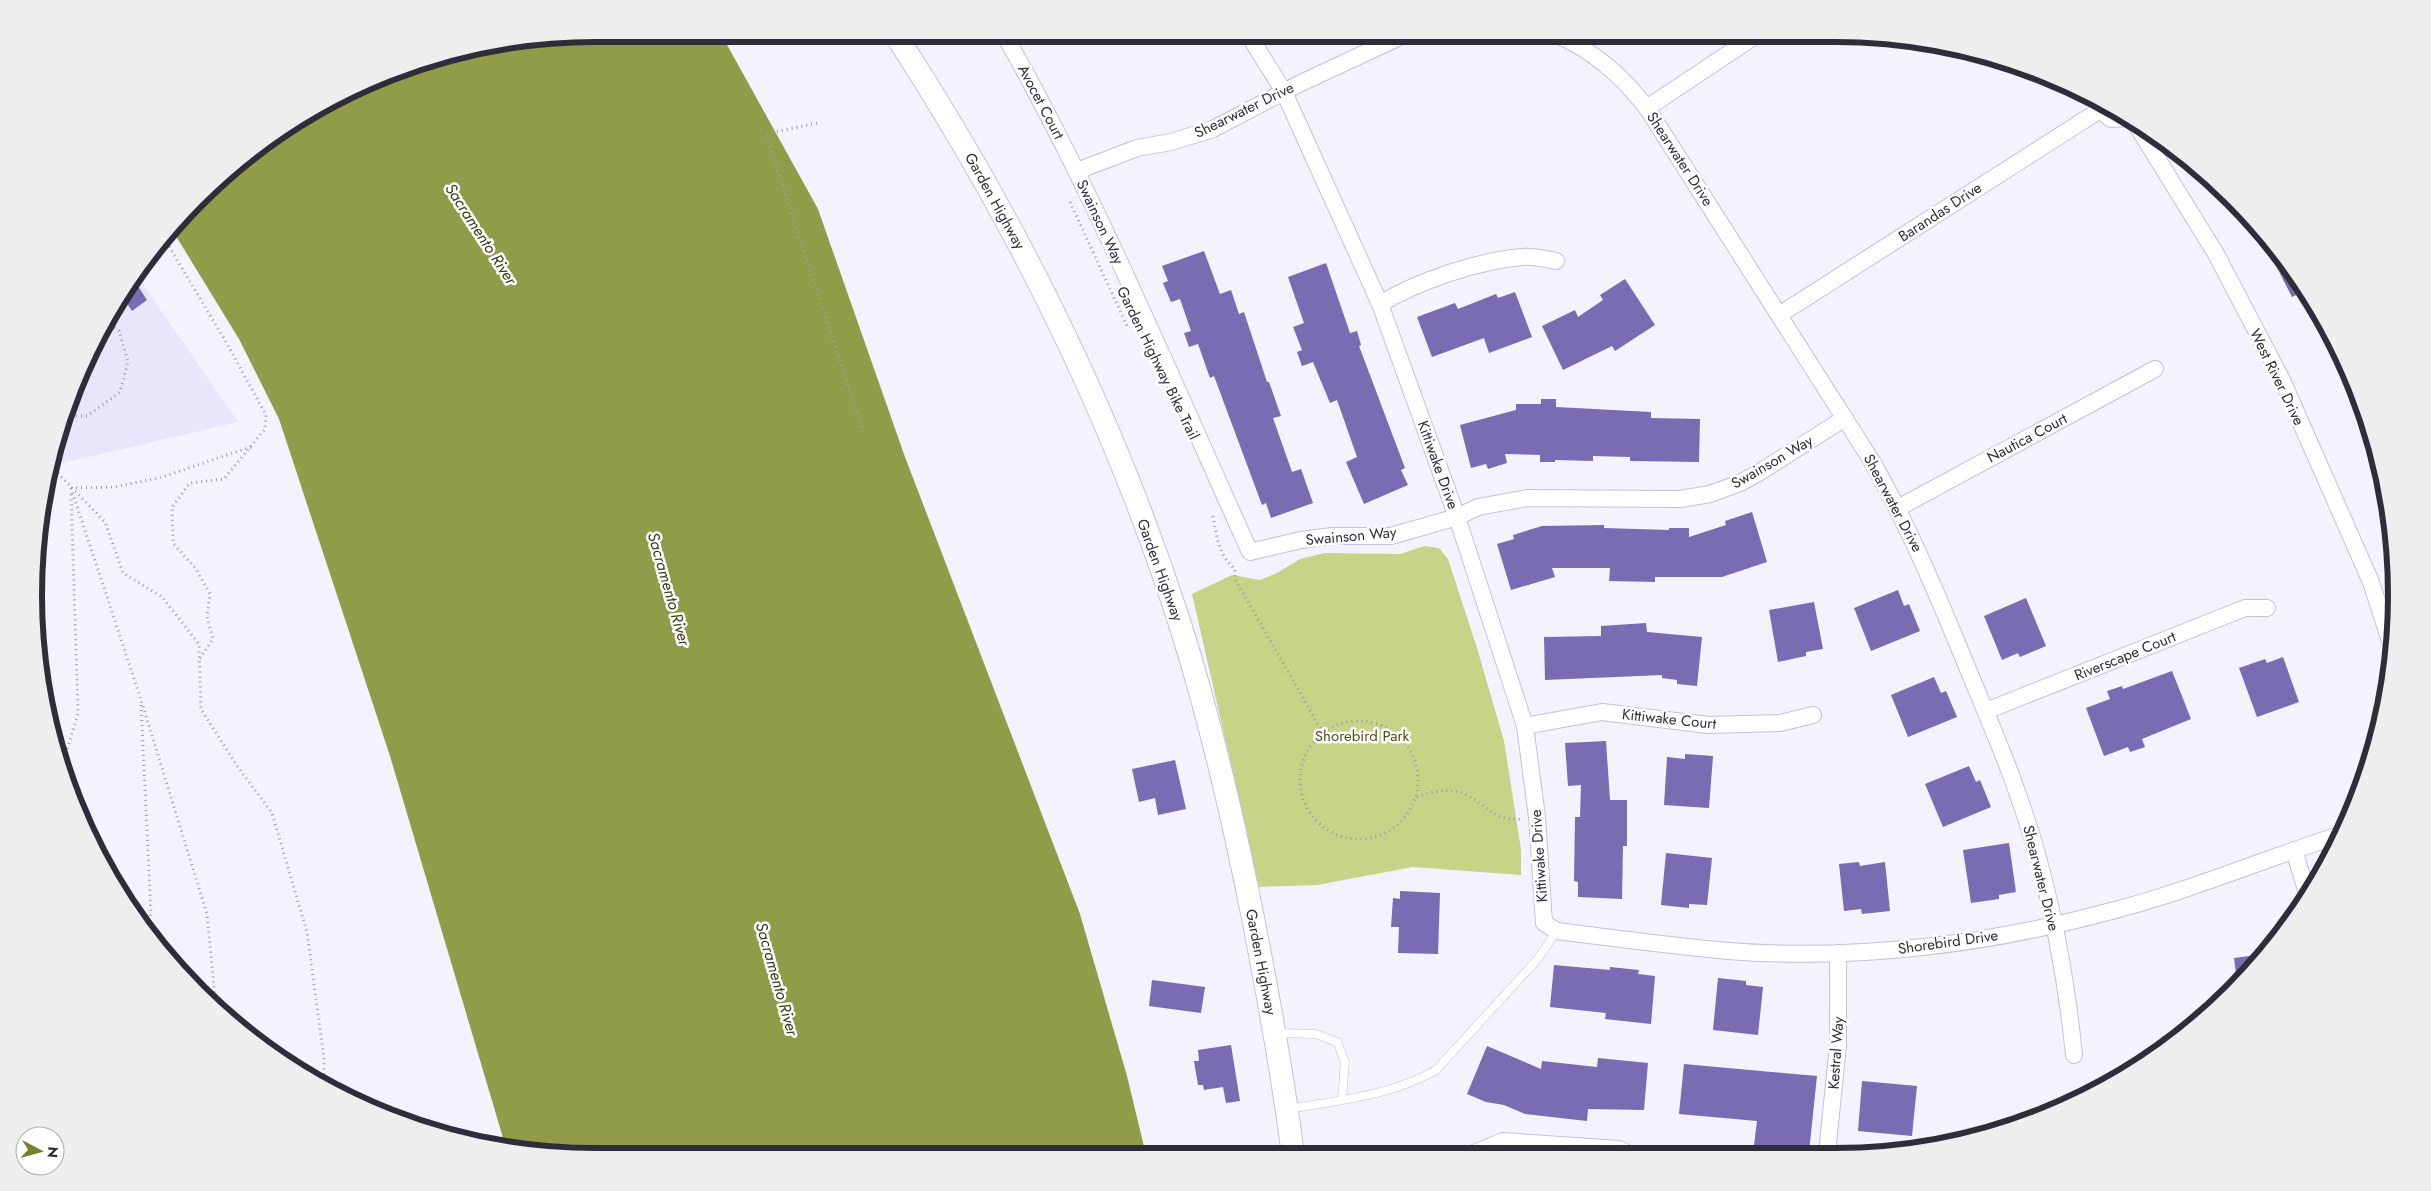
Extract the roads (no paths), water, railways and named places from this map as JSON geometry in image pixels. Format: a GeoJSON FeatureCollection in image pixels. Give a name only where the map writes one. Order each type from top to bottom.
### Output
{"type":"FeatureCollection","features":[{"type":"Feature","properties":{"kind":"main road","name":"Garden Highway"},"geometry":{"type":"LineString","coordinates":[[900,42],[957,133],[1032,269],[1085,381],[1157,557],[1180,624],[1210,724],[1235,827],[1275,1033],[1293,1148]]}},
{"type":"Feature","properties":{"kind":"street","name":"Avocet Court"},"geometry":{"type":"LineString","coordinates":[[1009,42],[1077,171]]}},
{"type":"Feature","properties":{"kind":"street","name":"Kittiwake Drive"},"geometry":{"type":"LineString","coordinates":[[1253,42],[1284,92],[1380,304],[1457,517],[1524,726],[1550,927]]}},
{"type":"Feature","properties":{"kind":"street","name":"Shearwater Drive"},"geometry":{"type":"LineString","coordinates":[[1077,171],[1137,148],[1171,142],[1213,129],[1284,92],[1389,42]]}},
{"type":"Feature","properties":{"kind":"street","name":"Shearwater Drive"},"geometry":{"type":"LineString","coordinates":[[1570,42],[1600,58],[1626,81],[1647,108],[1845,418],[1898,508],[1919,549],[2016,789],[2036,850],[2068,1001],[2074,1055]]}},
{"type":"Feature","properties":{"kind":"street"},"geometry":{"type":"LineString","coordinates":[[1647,108],[1746,42]]}},
{"type":"Feature","properties":{"kind":"street","name":"Barandas Drive"},"geometry":{"type":"LineString","coordinates":[[1779,315],[2096,108]]}},
{"type":"Feature","properties":{"kind":"street","name":"West River Drive"},"geometry":{"type":"LineString","coordinates":[[2143,136],[2216,254],[2282,380],[2370,582],[2387,632]]}},
{"type":"Feature","properties":{"kind":"street","name":"Swainson Way"},"geometry":{"type":"LineString","coordinates":[[1077,171],[1193,420],[1250,552],[1301,540],[1332,536],[1391,536],[1457,517],[1478,507],[1528,498],[1680,499],[1710,494],[1740,483],[1845,418]]}},
{"type":"Feature","properties":{"kind":"street"},"geometry":{"type":"LineString","coordinates":[[1380,304],[1406,290],[1460,271],[1501,260],[1523,256],[1556,261]]}},
{"type":"Feature","properties":{"kind":"street","name":"Nautica Court"},"geometry":{"type":"LineString","coordinates":[[1898,508],[2155,369]]}},
{"type":"Feature","properties":{"kind":"street","name":"Riverscape Court"},"geometry":{"type":"LineString","coordinates":[[1986,712],[2244,608],[2266,608]]}},
{"type":"Feature","properties":{"kind":"street","name":"Kittiwake Court"},"geometry":{"type":"LineString","coordinates":[[1524,726],[1602,712],[1708,725],[1780,724],[1813,715]]}},
{"type":"Feature","properties":{"kind":"street","name":"Shorebird Drive"},"geometry":{"type":"LineString","coordinates":[[1550,927],[1729,951],[1838,953],[1898,949],[1964,941],[2053,925],[2115,910],[2192,887],[2332,838]]}},
{"type":"Feature","properties":{"kind":"street"},"geometry":{"type":"LineString","coordinates":[[2294,850],[2305,887]]}},
{"type":"Feature","properties":{"kind":"street","name":"Kestral Way"},"geometry":{"type":"LineString","coordinates":[[1828,1148],[1838,1045],[1838,953]]}},
{"type":"Feature","properties":{"kind":"street"},"geometry":{"type":"LineString","coordinates":[[1486,1148],[1502,1141],[1604,1148]]}},
{"type":"Feature","properties":{"kind":"lane"},"geometry":{"type":"LineString","coordinates":[[1288,1109],[1377,1094],[1421,1079],[1436,1070],[1536,961],[1550,927]]}},
{"type":"Feature","properties":{"kind":"lane"},"geometry":{"type":"LineString","coordinates":[[1275,1033],[1316,1034],[1337,1042],[1345,1062],[1342,1099]]}},
{"type":"Feature","properties":{"kind":"water","name":"Sacramento River"},"geometry":{"type":"Polygon","coordinates":[[[596,42],[725,42],[818,209],[905,457],[1080,914],[1127,1076],[1144,1148],[596,1148],[559,1147],[504,1141],[390,756],[279,419],[239,339],[176,236],[204,204],[231,180],[288,136],[319,117],[384,85],[418,72],[452,61],[488,53],[523,47],[596,42]]]}},
{"type":"Feature","properties":{"kind":"park label","name":"Shorebird Park"},"geometry":{"type":"Point","coordinates":[1362,736]}}]}
